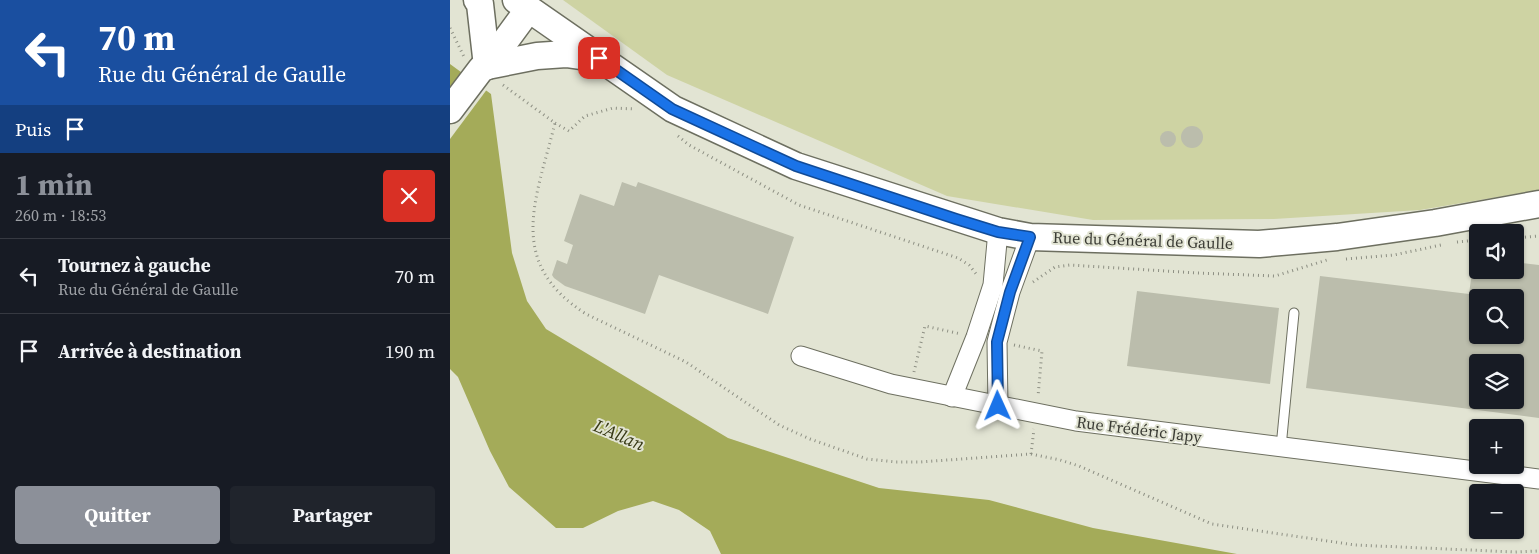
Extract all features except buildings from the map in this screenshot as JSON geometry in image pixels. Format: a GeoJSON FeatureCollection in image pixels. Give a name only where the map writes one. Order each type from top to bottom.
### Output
{"type":"FeatureCollection","features":[{"type":"Feature","properties":{"kind":"main road"},"geometry":{"type":"LineString","coordinates":[[477,0],[480,4],[484,68]]}},
{"type":"Feature","properties":{"kind":"main road"},"geometry":{"type":"LineString","coordinates":[[450,110],[484,68],[522,5]]}},
{"type":"Feature","properties":{"kind":"main road","name":"Rue du Général de Gaulle"},"geometry":{"type":"LineString","coordinates":[[522,5],[672,109],[796,166],[998,232],[1030,237],[1259,244],[1346,236],[1434,223],[1539,204]]}},
{"type":"Feature","properties":{"kind":"main road"},"geometry":{"type":"LineString","coordinates":[[484,68],[537,56],[566,54],[599,58]]}},
{"type":"Feature","properties":{"kind":"street"},"geometry":{"type":"LineString","coordinates":[[952,397],[976,337],[993,285],[998,232]]}},
{"type":"Feature","properties":{"kind":"street"},"geometry":{"type":"LineString","coordinates":[[998,406],[997,342],[1010,292],[1030,237]]}},
{"type":"Feature","properties":{"kind":"street","name":"Rue Frédéric Japy"},"geometry":{"type":"LineString","coordinates":[[802,356],[891,384],[1076,421],[1539,479]]}},
{"type":"Feature","properties":{"kind":"lane"},"geometry":{"type":"LineString","coordinates":[[1281,447],[1294,313]]}},
{"type":"Feature","properties":{"kind":"path"},"geometry":{"type":"LineString","coordinates":[[1524,237],[1539,236]]}},
{"type":"Feature","properties":{"kind":"path"},"geometry":{"type":"LineString","coordinates":[[1031,454],[1034,426]]}},
{"type":"Feature","properties":{"kind":"shaded area"},"geometry":{"type":"Polygon","coordinates":[[[563,0],[1539,0],[1539,190],[1420,210],[1274,219],[1093,220],[947,196],[667,75],[563,0]]]}},
{"type":"Feature","properties":{"kind":"water","name":"L'Allan"},"geometry":{"type":"Polygon","coordinates":[[[450,64],[491,94],[512,253],[527,301],[546,329],[728,438],[879,488],[989,500],[1093,528],[1237,554],[721,554],[710,531],[679,510],[653,501],[618,511],[583,528],[556,528],[509,487],[490,451],[458,377],[450,369],[450,64]]]}},
{"type":"Feature","properties":{"kind":"pier"},"geometry":{"type":"Polygon","coordinates":[[[464,71],[488,88],[450,139],[450,89],[464,71]]]}},
{"type":"Feature","properties":{"kind":"route"},"geometry":{"type":"LineString","coordinates":[[599,58],[672,109],[796,166],[998,232],[1030,237],[1010,292],[997,342],[998,406]]}}]}
